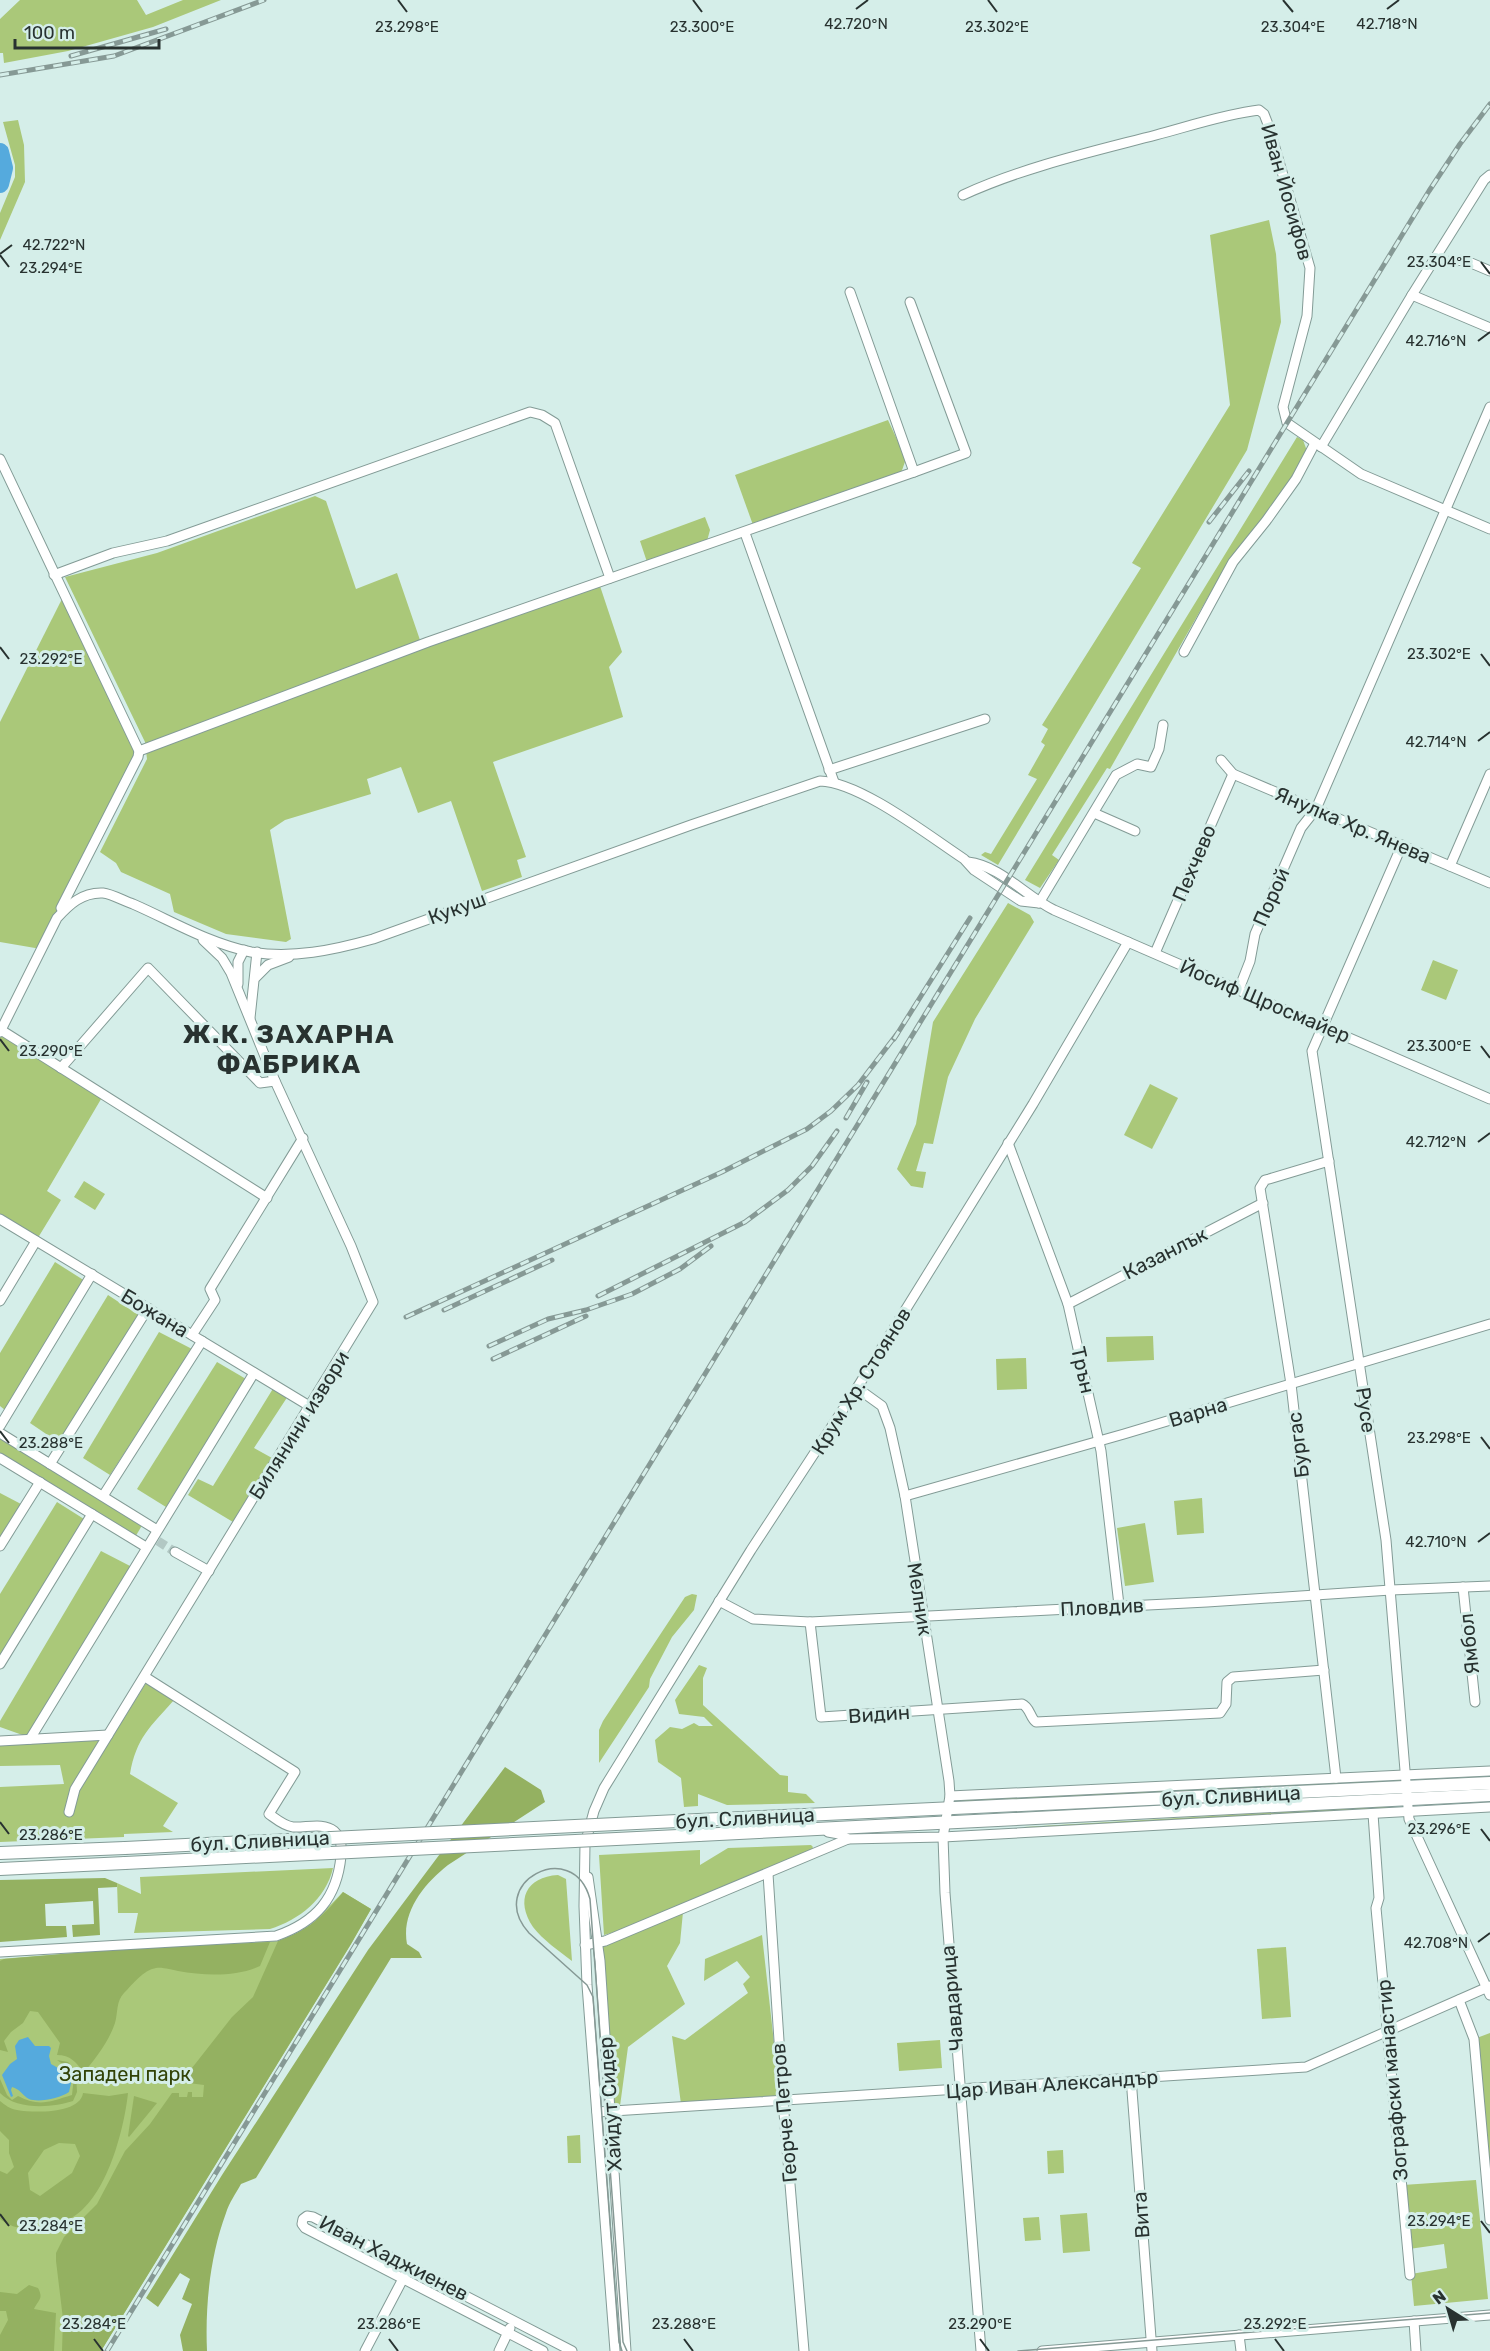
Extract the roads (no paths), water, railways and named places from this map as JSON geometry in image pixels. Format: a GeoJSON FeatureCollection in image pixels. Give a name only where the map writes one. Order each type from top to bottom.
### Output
{"type":"FeatureCollection","features":[{"type":"Feature","properties":{"kind":"main road","name":"бул. Сливница"},"geometry":{"type":"LineString","coordinates":[[0,1869],[811,1828],[945,1824],[1408,1793],[1490,1783]]}},
{"type":"Feature","properties":{"kind":"main road","name":"бул. Сливница"},"geometry":{"type":"LineString","coordinates":[[0,1853],[948,1809],[1408,1793],[1490,1795]]}},
{"type":"Feature","properties":{"kind":"street","name":"Иван Йосифов"},"geometry":{"type":"LineString","coordinates":[[963,195],[999,179],[1193,125],[1259,111],[1264,114],[1310,268],[1307,316],[1302,344],[1285,397],[1284,416],[1291,427],[1361,474],[1490,530]]}},
{"type":"Feature","properties":{"kind":"street"},"geometry":{"type":"LineString","coordinates":[[1185,652],[1233,562],[1296,479],[1484,180],[1490,175]]}},
{"type":"Feature","properties":{"kind":"street"},"geometry":{"type":"LineString","coordinates":[[1432,263],[1464,260],[1490,272]]}},
{"type":"Feature","properties":{"kind":"street"},"geometry":{"type":"LineString","coordinates":[[850,292],[914,472]]}},
{"type":"Feature","properties":{"kind":"street"},"geometry":{"type":"LineString","coordinates":[[1412,295],[1490,328]]}},
{"type":"Feature","properties":{"kind":"street"},"geometry":{"type":"LineString","coordinates":[[139,751],[428,642],[745,533],[966,453],[910,302]]}},
{"type":"Feature","properties":{"kind":"street","name":"Порой"},"geometry":{"type":"LineString","coordinates":[[1239,989],[1250,961],[1255,934],[1301,828],[1316,809],[1490,407]]}},
{"type":"Feature","properties":{"kind":"street"},"geometry":{"type":"LineString","coordinates":[[54,575],[113,553],[166,541],[530,412],[542,415],[555,423],[610,578]]}},
{"type":"Feature","properties":{"kind":"street"},"geometry":{"type":"LineString","coordinates":[[0,459],[139,751],[138,758],[57,918]]}},
{"type":"Feature","properties":{"kind":"street"},"geometry":{"type":"LineString","coordinates":[[745,533],[834,782]]}},
{"type":"Feature","properties":{"kind":"street"},"geometry":{"type":"LineString","coordinates":[[829,770],[984,718]]}},
{"type":"Feature","properties":{"kind":"street"},"geometry":{"type":"LineString","coordinates":[[1039,903],[1116,775],[1137,764],[1151,767],[1159,749],[1163,725]]}},
{"type":"Feature","properties":{"kind":"street","name":"Янулка Хр. Янева"},"geometry":{"type":"LineString","coordinates":[[1221,760],[1233,774],[1490,883]]}},
{"type":"Feature","properties":{"kind":"street","name":"Пехчево"},"geometry":{"type":"LineString","coordinates":[[1155,953],[1233,774]]}},
{"type":"Feature","properties":{"kind":"street"},"geometry":{"type":"LineString","coordinates":[[1450,866],[1490,774]]}},
{"type":"Feature","properties":{"kind":"street","name":"Кукуш"},"geometry":{"type":"LineString","coordinates":[[1,1031],[57,918],[68,905],[79,898],[104,893],[165,918],[199,936],[244,950],[293,955],[348,946],[373,939],[806,784],[820,781],[845,785],[869,798],[968,862],[974,870],[1021,901],[1039,903]]}},
{"type":"Feature","properties":{"kind":"street"},"geometry":{"type":"LineString","coordinates":[[1094,813],[1135,831]]}},
{"type":"Feature","properties":{"kind":"street","name":"Русе"},"geometry":{"type":"LineString","coordinates":[[1402,845],[1312,1051],[1386,1540],[1409,1820],[1489,1990]]}},
{"type":"Feature","properties":{"kind":"street","name":"Йосиф Щросмайер"},"geometry":{"type":"LineString","coordinates":[[1039,903],[1490,1098]]}},
{"type":"Feature","properties":{"kind":"street","name":"Билянини извори"},"geometry":{"type":"LineString","coordinates":[[69,1812],[75,1789],[311,1407],[373,1302],[351,1246],[275,1081],[238,989],[222,958],[199,936]]}},
{"type":"Feature","properties":{"kind":"street","name":"Крум Хр. Стоянов"},"geometry":{"type":"LineString","coordinates":[[592,1818],[604,1788],[719,1601],[857,1388],[1008,1143],[1128,942]]}},
{"type":"Feature","properties":{"kind":"street","name":"Билянини извори"},"geometry":{"type":"LineString","coordinates":[[238,989],[237,962],[244,950]]}},
{"type":"Feature","properties":{"kind":"street"},"geometry":{"type":"LineString","coordinates":[[250,1020],[257,952]]}},
{"type":"Feature","properties":{"kind":"street"},"geometry":{"type":"LineString","coordinates":[[256,977],[268,966],[293,955]]}},
{"type":"Feature","properties":{"kind":"street"},"geometry":{"type":"LineString","coordinates":[[61,1068],[148,968],[260,1083],[275,1081]]}},
{"type":"Feature","properties":{"kind":"street"},"geometry":{"type":"LineString","coordinates":[[1,1031],[267,1198]]}},
{"type":"Feature","properties":{"kind":"street"},"geometry":{"type":"LineString","coordinates":[[192,1335],[215,1300],[210,1288],[303,1138]]}},
{"type":"Feature","properties":{"kind":"street","name":"Трън"},"geometry":{"type":"LineString","coordinates":[[1008,1143],[1068,1304],[1099,1441],[1119,1605]]}},
{"type":"Feature","properties":{"kind":"street","name":"Бургас"},"geometry":{"type":"LineString","coordinates":[[1329,1161],[1264,1180],[1260,1188],[1291,1384],[1336,1778]]}},
{"type":"Feature","properties":{"kind":"street","name":"Казанлък"},"geometry":{"type":"LineString","coordinates":[[1068,1304],[1263,1203]]}},
{"type":"Feature","properties":{"kind":"street","name":"Божана"},"geometry":{"type":"LineString","coordinates":[[0,1219],[311,1407]]}},
{"type":"Feature","properties":{"kind":"street"},"geometry":{"type":"LineString","coordinates":[[0,1301],[36,1241]]}},
{"type":"Feature","properties":{"kind":"street"},"geometry":{"type":"LineString","coordinates":[[0,1426],[92,1274]]}},
{"type":"Feature","properties":{"kind":"street"},"geometry":{"type":"LineString","coordinates":[[50,1464],[148,1308]]}},
{"type":"Feature","properties":{"kind":"street","name":"Варна"},"geometry":{"type":"LineString","coordinates":[[904,1496],[1099,1441],[1490,1324]]}},
{"type":"Feature","properties":{"kind":"street"},"geometry":{"type":"LineString","coordinates":[[103,1496],[202,1341]]}},
{"type":"Feature","properties":{"kind":"street"},"geometry":{"type":"LineString","coordinates":[[30,1739],[254,1373]]}},
{"type":"Feature","properties":{"kind":"street","name":"Мелник"},"geometry":{"type":"LineString","coordinates":[[857,1388],[877,1400],[885,1411],[904,1496],[950,1796],[945,1824]]}},
{"type":"Feature","properties":{"kind":"street"},"geometry":{"type":"LineString","coordinates":[[0,1433],[103,1496],[156,1536]]}},
{"type":"Feature","properties":{"kind":"street"},"geometry":{"type":"LineString","coordinates":[[0,1458],[146,1547]]}},
{"type":"Feature","properties":{"kind":"street"},"geometry":{"type":"LineString","coordinates":[[0,1546],[40,1482]]}},
{"type":"Feature","properties":{"kind":"street"},"geometry":{"type":"LineString","coordinates":[[0,1664],[92,1514]]}},
{"type":"Feature","properties":{"kind":"street"},"geometry":{"type":"LineString","coordinates":[[175,1552],[209,1571]]}},
{"type":"Feature","properties":{"kind":"street","name":"Пловдив"},"geometry":{"type":"LineString","coordinates":[[719,1601],[753,1618],[810,1622],[1490,1586]]}},
{"type":"Feature","properties":{"kind":"street","name":"Ямбол"},"geometry":{"type":"LineString","coordinates":[[1463,1587],[1475,1702]]}},
{"type":"Feature","properties":{"kind":"street","name":"Видин"},"geometry":{"type":"LineString","coordinates":[[810,1622],[821,1717],[1022,1704],[1036,1722],[1220,1713],[1226,1704],[1227,1682],[1233,1677],[1323,1670]]}},
{"type":"Feature","properties":{"kind":"street"},"geometry":{"type":"LineString","coordinates":[[0,1952],[276,1936],[309,1920],[326,1904],[335,1887],[342,1851],[341,1841],[334,1831],[322,1826],[290,1826],[269,1814],[295,1772],[145,1677]]}},
{"type":"Feature","properties":{"kind":"street"},"geometry":{"type":"LineString","coordinates":[[0,1741],[108,1735]]}},
{"type":"Feature","properties":{"kind":"street","name":"бул. Сливница"},"geometry":{"type":"LineString","coordinates":[[811,1828],[839,1834],[848,1839],[943,1837],[1373,1814],[1408,1793],[1490,1771]]}},
{"type":"Feature","properties":{"kind":"street","name":"бул. Сливница"},"geometry":{"type":"LineString","coordinates":[[950,1796],[1336,1778],[1490,1807]]}},
{"type":"Feature","properties":{"kind":"street","name":"Зографски манастир"},"geometry":{"type":"LineString","coordinates":[[1373,1814],[1379,1898],[1376,1908],[1410,2275]]}},
{"type":"Feature","properties":{"kind":"street","name":"Хайдут Сидер"},"geometry":{"type":"LineString","coordinates":[[592,1818],[584,1857],[585,1945],[615,2351]]}},
{"type":"Feature","properties":{"kind":"street","name":"Чавдарица"},"geometry":{"type":"LineString","coordinates":[[945,1824],[943,1837],[948,1958],[981,2351]]}},
{"type":"Feature","properties":{"kind":"street"},"geometry":{"type":"LineString","coordinates":[[585,1945],[599,1943],[848,1839]]}},
{"type":"Feature","properties":{"kind":"street","name":"Хайдут Сидер"},"geometry":{"type":"LineString","coordinates":[[584,1857],[599,1943],[626,2351]]}},
{"type":"Feature","properties":{"kind":"street","name":"Георче Петров"},"geometry":{"type":"LineString","coordinates":[[768,1874],[783,2101],[804,2351]]}},
{"type":"Feature","properties":{"kind":"street","name":"Цар Иван Александър"},"geometry":{"type":"LineString","coordinates":[[597,2112],[1306,2067],[1460,2000],[1489,1990]]}},
{"type":"Feature","properties":{"kind":"street"},"geometry":{"type":"LineString","coordinates":[[1460,2000],[1474,2039],[1490,2220]]}},
{"type":"Feature","properties":{"kind":"street","name":"Вита"},"geometry":{"type":"LineString","coordinates":[[1131,2078],[1151,2347]]}},
{"type":"Feature","properties":{"kind":"street","name":"Иван Хаджиенев"},"geometry":{"type":"LineString","coordinates":[[543,2351],[306,2228],[302,2224],[303,2219],[307,2216],[313,2217],[572,2351]]}},
{"type":"Feature","properties":{"kind":"street"},"geometry":{"type":"LineString","coordinates":[[365,2351],[409,2266]]}},
{"type":"Feature","properties":{"kind":"street"},"geometry":{"type":"LineString","coordinates":[[1042,2351],[1151,2347],[1239,2335],[1490,2315]]}},
{"type":"Feature","properties":{"kind":"street"},"geometry":{"type":"LineString","coordinates":[[498,2351],[514,2321]]}},
{"type":"Feature","properties":{"kind":"street"},"geometry":{"type":"LineString","coordinates":[[1414,2321],[1416,2351]]}},
{"type":"Feature","properties":{"kind":"street"},"geometry":{"type":"LineString","coordinates":[[1239,2335],[1241,2351]]}},
{"type":"Feature","properties":{"kind":"water"},"geometry":{"type":"Polygon","coordinates":[[[28,2037],[35,2046],[51,2048],[49,2056],[51,2064],[67,2073],[72,2079],[69,2092],[49,2099],[33,2100],[12,2087],[13,2096],[11,2097],[2,2075],[17,2059],[15,2046],[19,2040],[28,2037]]]}},
{"type":"Feature","properties":{"kind":"waterway"},"geometry":{"type":"LineString","coordinates":[[0,152],[4,168],[0,184]]}},
{"type":"Feature","properties":{"kind":"tunnel"},"geometry":{"type":"LineString","coordinates":[[158,1541],[175,1552]]}},
{"type":"Feature","properties":{"kind":"tram line"},"geometry":{"type":"LineString","coordinates":[[622,2351],[619,2342],[593,1997],[587,1985],[529,1933],[518,1915],[517,1898],[524,1884],[536,1874],[551,1869],[567,1871],[581,1880],[590,1899],[623,2342],[627,2351]]}},
{"type":"Feature","properties":{"kind":"tram line"},"geometry":{"type":"LineString","coordinates":[[1018,2351],[1490,2313]]}},
{"type":"Feature","properties":{"kind":"railway"},"geometry":{"type":"LineString","coordinates":[[0,75],[114,56],[264,0]]}},
{"type":"Feature","properties":{"kind":"railway"},"geometry":{"type":"LineString","coordinates":[[71,56],[166,29]]}},
{"type":"Feature","properties":{"kind":"railway"},"geometry":{"type":"LineString","coordinates":[[107,2351],[1429,191],[1490,104]]}},
{"type":"Feature","properties":{"kind":"railway"},"geometry":{"type":"LineString","coordinates":[[1209,522],[1249,471]]}},
{"type":"Feature","properties":{"kind":"railway"},"geometry":{"type":"LineString","coordinates":[[894,1039],[970,918]]}},
{"type":"Feature","properties":{"kind":"railway"},"geometry":{"type":"LineString","coordinates":[[406,1317],[722,1172],[807,1129],[831,1111],[858,1085],[897,1034]]}},
{"type":"Feature","properties":{"kind":"railway"},"geometry":{"type":"LineString","coordinates":[[846,1118],[867,1082]]}},
{"type":"Feature","properties":{"kind":"railway"},"geometry":{"type":"LineString","coordinates":[[598,1296],[745,1222],[788,1190],[812,1166],[837,1131]]}},
{"type":"Feature","properties":{"kind":"railway"},"geometry":{"type":"LineString","coordinates":[[489,1346],[548,1319],[586,1310],[632,1294],[680,1269],[711,1246]]}},
{"type":"Feature","properties":{"kind":"railway"},"geometry":{"type":"LineString","coordinates":[[444,1310],[552,1260]]}},
{"type":"Feature","properties":{"kind":"railway"},"geometry":{"type":"LineString","coordinates":[[493,1359],[586,1316]]}},
{"type":"Feature","properties":{"kind":"district","name":"Ж.К. ЗАХАРНА ФАБРИКА"},"geometry":{"type":"Point","coordinates":[289,1049]}},
{"type":"Feature","properties":{"kind":"park label","name":"Западен парк"},"geometry":{"type":"Point","coordinates":[125,2074]}}]}
